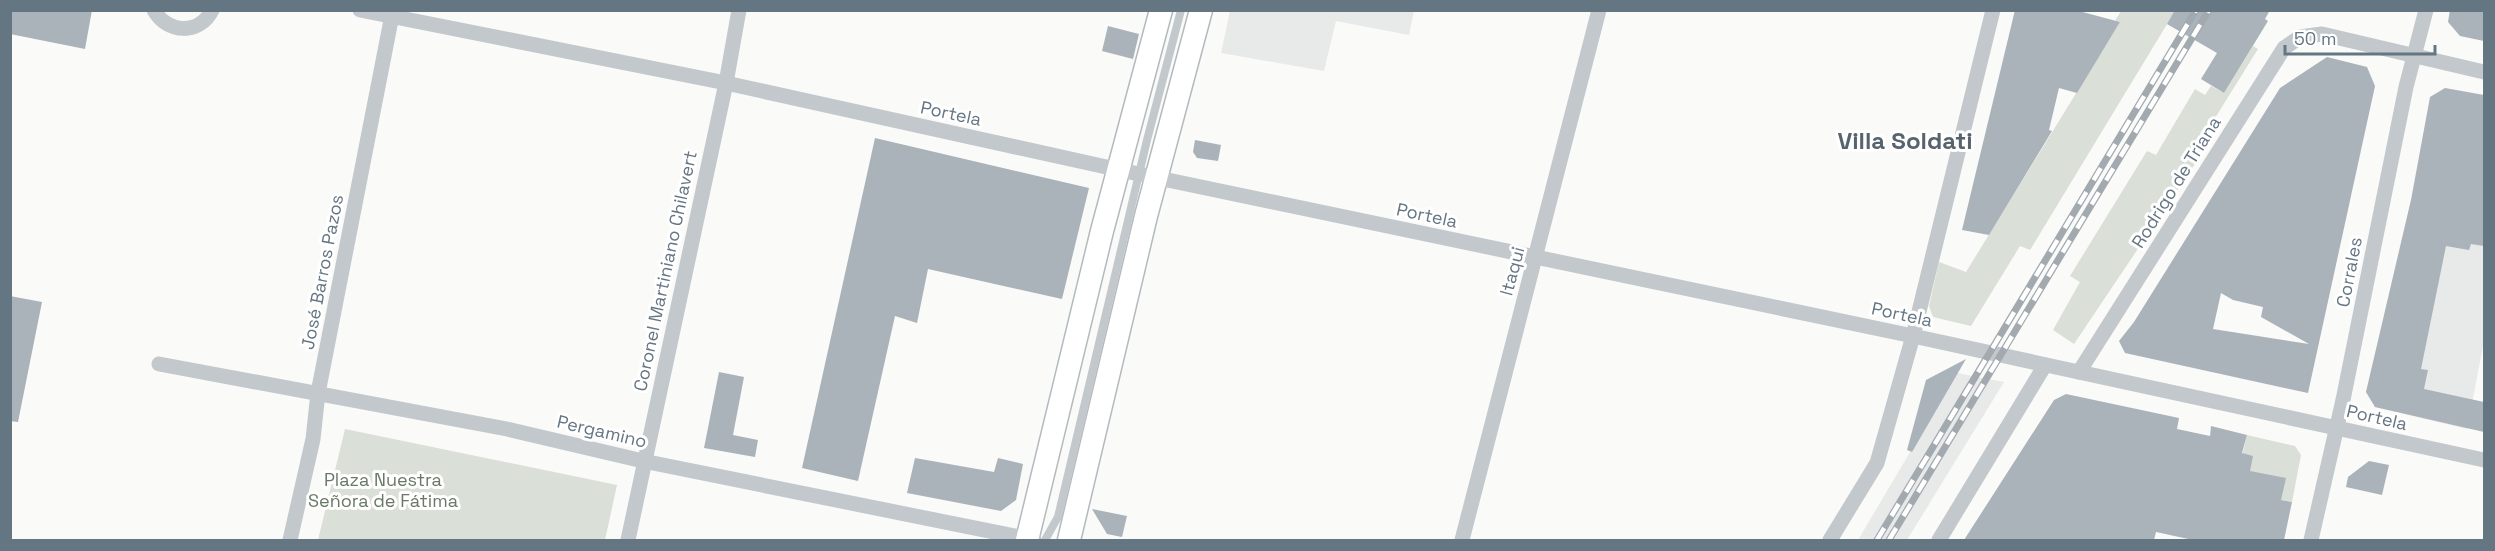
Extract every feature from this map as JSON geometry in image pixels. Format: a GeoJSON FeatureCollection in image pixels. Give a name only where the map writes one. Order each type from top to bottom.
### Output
{"type":"FeatureCollection","features":[{"type":"Feature","properties":{"kind":"main road"},"geometry":{"type":"LineString","coordinates":[[1069,540],[1138,174],[1161,10]]}},
{"type":"Feature","properties":{"kind":"main road"},"geometry":{"type":"LineString","coordinates":[[1033,540],[1102,231],[1138,174],[1202,10]]}},
{"type":"Feature","properties":{"kind":"street"},"geometry":{"type":"LineString","coordinates":[[154,10],[162,21],[181,29],[202,24],[212,10]]}},
{"type":"Feature","properties":{"kind":"street","name":"Portela"},"geometry":{"type":"LineString","coordinates":[[360,10],[393,14],[726,83],[1138,174],[1913,336],[2484,460]]}},
{"type":"Feature","properties":{"kind":"street","name":"Coronel Martiniano Chilavert"},"geometry":{"type":"LineString","coordinates":[[628,540],[643,461],[726,83],[739,10]]}},
{"type":"Feature","properties":{"kind":"street","name":"Itaqui"},"geometry":{"type":"LineString","coordinates":[[1461,540],[1599,10]]}},
{"type":"Feature","properties":{"kind":"street"},"geometry":{"type":"LineString","coordinates":[[1830,540],[1877,463],[1913,336],[1993,10]]}},
{"type":"Feature","properties":{"kind":"street","name":"Corrales"},"geometry":{"type":"LineString","coordinates":[[2311,540],[2426,10]]}},
{"type":"Feature","properties":{"kind":"street","name":"José Barros Pazos"},"geometry":{"type":"LineString","coordinates":[[290,540],[313,439],[318,393],[393,14]]}},
{"type":"Feature","properties":{"kind":"street","name":"Rodrigo de Triana"},"geometry":{"type":"LineString","coordinates":[[2079,372],[2284,48],[2300,37],[2322,34],[2414,58]]}},
{"type":"Feature","properties":{"kind":"street"},"geometry":{"type":"LineString","coordinates":[[2414,58],[2484,72]]}},
{"type":"Feature","properties":{"kind":"street","name":"Pergamino"},"geometry":{"type":"LineString","coordinates":[[159,364],[507,429],[643,461],[1033,540]]}},
{"type":"Feature","properties":{"kind":"street"},"geometry":{"type":"LineString","coordinates":[[1939,540],[2045,365]]}},
{"type":"Feature","properties":{"kind":"lane"},"geometry":{"type":"LineString","coordinates":[[1138,174],[1181,10]]}},
{"type":"Feature","properties":{"kind":"shaded area"},"geometry":{"type":"Polygon","coordinates":[[[1230,10],[1414,11],[1409,35],[1336,21],[1324,71],[1221,53],[1230,10]]]}},
{"type":"Feature","properties":{"kind":"shaded area"},"geometry":{"type":"Polygon","coordinates":[[[2411,200],[2484,215],[2484,341],[2467,429],[2375,407],[2366,392],[2411,200]]]}},
{"type":"Feature","properties":{"kind":"shaded area"},"geometry":{"type":"Polygon","coordinates":[[[1957,373],[2004,382],[1907,540],[1858,540],[1957,373]]]}},
{"type":"Feature","properties":{"kind":"green space"},"geometry":{"type":"Polygon","coordinates":[[[2121,11],[2175,11],[2030,250],[2020,246],[1971,326],[1933,317],[1929,306],[1939,262],[1966,272],[2120,22],[2115,21],[2121,11]]]}},
{"type":"Feature","properties":{"kind":"green space"},"geometry":{"type":"Polygon","coordinates":[[[2253,46],[2258,49],[2210,126],[2217,131],[2074,344],[2053,330],[2080,282],[2070,276],[2147,151],[2156,155],[2195,89],[2205,95],[2211,86],[2224,93],[2253,46]]]}},
{"type":"Feature","properties":{"kind":"green space","name":"Plaza Nuestra Señora de Fátima"},"geometry":{"type":"Polygon","coordinates":[[[345,429],[617,485],[605,540],[318,540],[345,429]]]}},
{"type":"Feature","properties":{"kind":"green space"},"geometry":{"type":"Polygon","coordinates":[[[2247,435],[2295,446],[2301,455],[2292,502],[2234,490],[2247,435]]]}},
{"type":"Feature","properties":{"kind":"building"},"geometry":{"type":"Polygon","coordinates":[[[10,10],[92,10],[85,49],[10,34],[10,10]]]}},
{"type":"Feature","properties":{"kind":"building"},"geometry":{"type":"Polygon","coordinates":[[[2015,10],[2075,10],[2120,22],[2077,93],[2059,88],[2049,130],[2052,131],[1989,235],[1962,230],[2015,10]]]}},
{"type":"Feature","properties":{"kind":"building"},"geometry":{"type":"Polygon","coordinates":[[[2175,10],[2270,10],[2265,19],[2268,21],[2224,93],[2201,79],[2217,53],[2167,24],[2175,10]]]}},
{"type":"Feature","properties":{"kind":"building"},"geometry":{"type":"Polygon","coordinates":[[[2450,10],[2484,10],[2484,41],[2460,36],[2448,22],[2450,10]]]}},
{"type":"Feature","properties":{"kind":"building"},"geometry":{"type":"Polygon","coordinates":[[[1108,26],[1139,34],[1133,59],[1102,51],[1108,26]]]}},
{"type":"Feature","properties":{"kind":"building"},"geometry":{"type":"Polygon","coordinates":[[[2327,57],[2367,67],[2375,86],[2308,393],[2125,353],[2119,341],[2134,322],[2280,88],[2327,57]],[[2221,293],[2213,329],[2309,344],[2261,317],[2263,307],[2233,300],[2221,293]]]}},
{"type":"Feature","properties":{"kind":"building"},"geometry":{"type":"Polygon","coordinates":[[[2445,88],[2484,95],[2484,246],[2471,244],[2469,250],[2446,246],[2421,369],[2428,370],[2424,389],[2484,402],[2484,432],[2375,407],[2366,392],[2411,200],[2430,97],[2445,88]]]}},
{"type":"Feature","properties":{"kind":"building"},"geometry":{"type":"Polygon","coordinates":[[[875,138],[1089,188],[1062,299],[928,269],[917,323],[895,316],[858,481],[802,468],[875,138]]]}},
{"type":"Feature","properties":{"kind":"building"},"geometry":{"type":"Polygon","coordinates":[[[1195,140],[1221,145],[1218,161],[1197,158],[1193,152],[1195,140]]]}},
{"type":"Feature","properties":{"kind":"building"},"geometry":{"type":"Polygon","coordinates":[[[10,296],[42,302],[18,422],[10,421],[10,296]]]}},
{"type":"Feature","properties":{"kind":"building"},"geometry":{"type":"Polygon","coordinates":[[[1966,359],[1912,452],[1907,450],[1926,380],[1966,359]]]}},
{"type":"Feature","properties":{"kind":"building"},"geometry":{"type":"Polygon","coordinates":[[[719,372],[744,377],[733,435],[758,440],[755,457],[704,448],[719,372]]]}},
{"type":"Feature","properties":{"kind":"building"},"geometry":{"type":"Polygon","coordinates":[[[2066,394],[2179,418],[2177,429],[2210,436],[2211,426],[2247,435],[2242,453],[2253,456],[2250,471],[2286,478],[2281,500],[2292,502],[2284,540],[2193,540],[2156,532],[2154,540],[1964,540],[2054,400],[2066,394]]]}},
{"type":"Feature","properties":{"kind":"building"},"geometry":{"type":"Polygon","coordinates":[[[915,458],[994,472],[998,458],[1023,464],[1016,500],[1001,511],[907,493],[915,458]]]}},
{"type":"Feature","properties":{"kind":"building"},"geometry":{"type":"Polygon","coordinates":[[[2369,461],[2389,465],[2382,495],[2346,487],[2348,477],[2369,461]]]}},
{"type":"Feature","properties":{"kind":"building"},"geometry":{"type":"Polygon","coordinates":[[[1092,509],[1127,516],[1122,537],[1107,534],[1092,509]]]}},
{"type":"Feature","properties":{"kind":"railway"},"geometry":{"type":"LineString","coordinates":[[1877,540],[2196,10]]}},
{"type":"Feature","properties":{"kind":"railway"},"geometry":{"type":"LineString","coordinates":[[1889,540],[2209,10]]}},
{"type":"Feature","properties":{"kind":"district","name":"Villa Soldati"},"geometry":{"type":"Point","coordinates":[1905,140]}}]}
